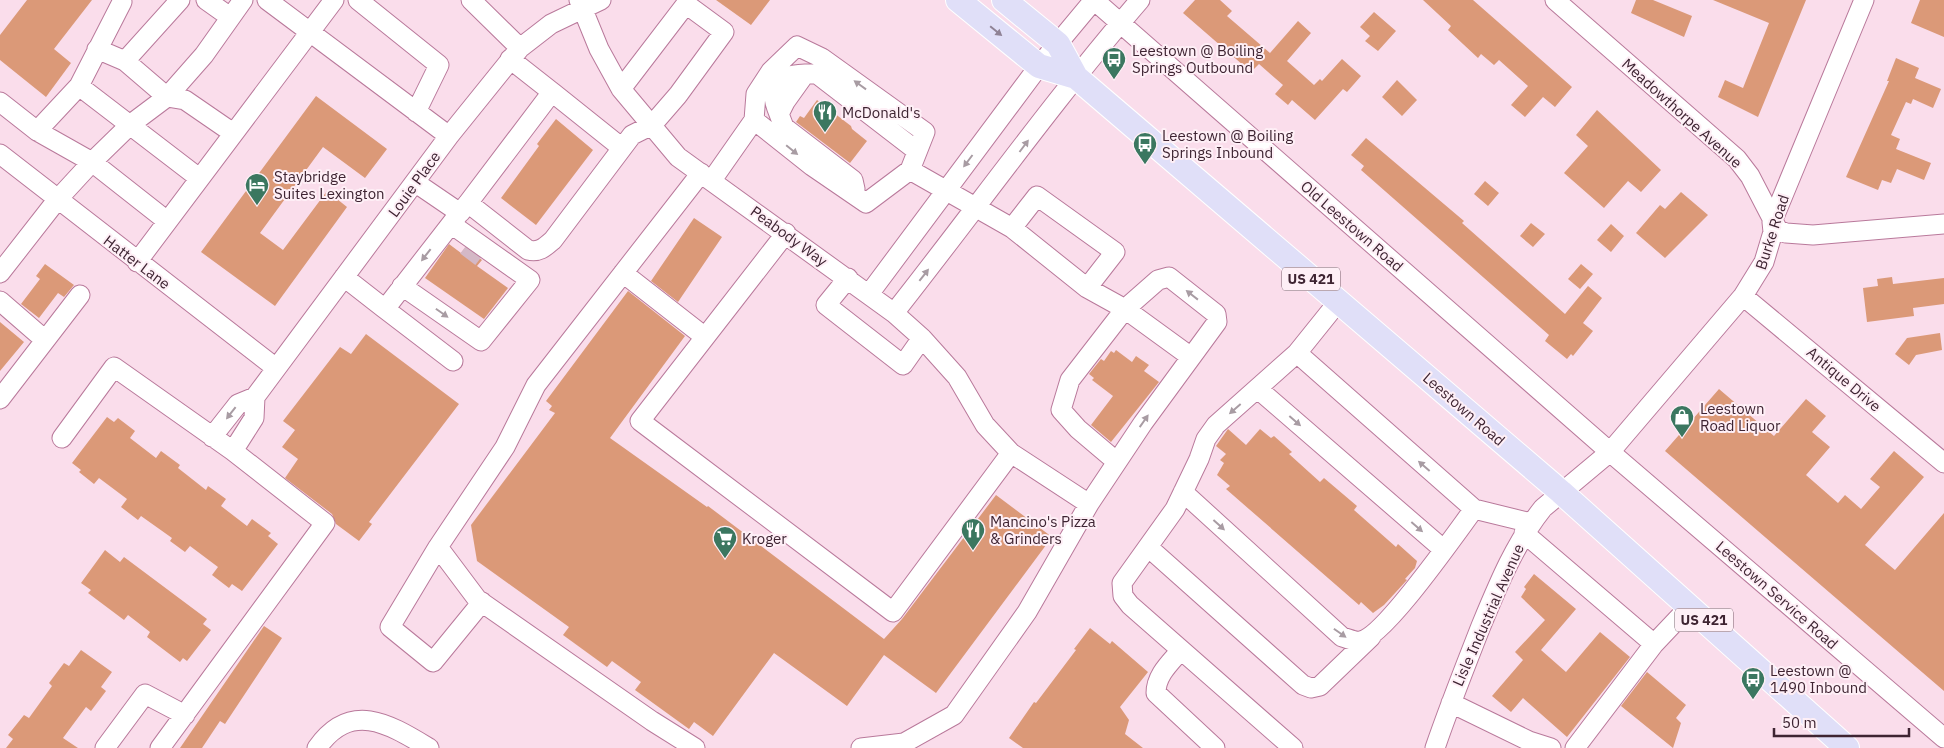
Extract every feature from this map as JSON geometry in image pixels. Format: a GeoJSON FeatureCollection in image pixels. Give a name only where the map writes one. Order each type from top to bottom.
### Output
{"type":"FeatureCollection","features":[{"type":"Feature","properties":{"kind":"main road","name":"Leestown Road"},"geometry":{"type":"LineString","coordinates":[[958,0],[1039,66],[1076,77]]}},
{"type":"Feature","properties":{"kind":"main road","name":"Leestown Road"},"geometry":{"type":"LineString","coordinates":[[1004,0],[1058,44],[1076,77],[1561,492],[1847,748]]}},
{"type":"Feature","properties":{"kind":"street"},"geometry":{"type":"LineString","coordinates":[[125,61],[180,0]]}},
{"type":"Feature","properties":{"kind":"street"},"geometry":{"type":"LineString","coordinates":[[206,0],[230,17]]}},
{"type":"Feature","properties":{"kind":"street"},"geometry":{"type":"LineString","coordinates":[[0,274],[57,200],[92,162],[131,124],[167,97],[204,55],[243,0]]}},
{"type":"Feature","properties":{"kind":"street"},"geometry":{"type":"LineString","coordinates":[[267,0],[449,136]]}},
{"type":"Feature","properties":{"kind":"street"},"geometry":{"type":"LineString","coordinates":[[137,262],[334,0]]}},
{"type":"Feature","properties":{"kind":"street"},"geometry":{"type":"LineString","coordinates":[[358,0],[439,65],[416,112]]}},
{"type":"Feature","properties":{"kind":"street"},"geometry":{"type":"LineString","coordinates":[[471,0],[515,53],[552,92],[622,148]]}},
{"type":"Feature","properties":{"kind":"street","name":"Louie Place"},"geometry":{"type":"LineString","coordinates":[[255,397],[449,136],[515,53],[551,24],[581,4],[601,0]]}},
{"type":"Feature","properties":{"kind":"street"},"geometry":{"type":"LineString","coordinates":[[869,294],[1039,66],[1094,0]]}},
{"type":"Feature","properties":{"kind":"street","name":"Old Leestown Road"},"geometry":{"type":"LineString","coordinates":[[1094,0],[1610,452]]}},
{"type":"Feature","properties":{"kind":"street"},"geometry":{"type":"LineString","coordinates":[[894,313],[976,210],[1076,77],[1140,0]]}},
{"type":"Feature","properties":{"kind":"street","name":"Meadowthorpe Avenue"},"geometry":{"type":"LineString","coordinates":[[1555,0],[1737,159],[1750,176],[1772,222]]}},
{"type":"Feature","properties":{"kind":"street","name":"Burke Road"},"geometry":{"type":"LineString","coordinates":[[1561,492],[1610,452],[1743,296],[1764,262],[1773,232],[1772,222],[1864,0]]}},
{"type":"Feature","properties":{"kind":"street"},"geometry":{"type":"LineString","coordinates":[[37,131],[79,86],[122,2]]}},
{"type":"Feature","properties":{"kind":"street","name":"Peabody Way"},"geometry":{"type":"LineString","coordinates":[[581,4],[598,49],[621,89],[678,156],[894,313],[922,338],[957,377],[984,425],[1010,453],[1089,504]]}},
{"type":"Feature","properties":{"kind":"street"},"geometry":{"type":"LineString","coordinates":[[461,223],[528,250],[542,250],[553,240],[632,135],[652,125],[678,95],[724,32],[686,4],[621,89]]}},
{"type":"Feature","properties":{"kind":"street"},"geometry":{"type":"LineString","coordinates":[[482,602],[433,662],[390,627],[438,547],[505,447],[536,385],[623,273],[754,120],[756,94],[771,71],[797,46],[822,58],[925,132],[910,170],[866,203],[812,166],[754,120]]}},
{"type":"Feature","properties":{"kind":"street"},"geometry":{"type":"LineString","coordinates":[[97,49],[125,61],[167,97],[184,100],[233,134]]}},
{"type":"Feature","properties":{"kind":"street"},"geometry":{"type":"LineString","coordinates":[[856,196],[853,180],[784,127],[779,114],[784,102],[805,74],[817,74],[917,151]]}},
{"type":"Feature","properties":{"kind":"street"},"geometry":{"type":"LineString","coordinates":[[79,86],[200,178]]}},
{"type":"Feature","properties":{"kind":"street"},"geometry":{"type":"LineString","coordinates":[[386,310],[402,286],[461,223],[552,92]]}},
{"type":"Feature","properties":{"kind":"street"},"geometry":{"type":"LineString","coordinates":[[0,102],[37,131],[92,162],[167,222]]}},
{"type":"Feature","properties":{"kind":"street","name":"Hatter Lane"},"geometry":{"type":"LineString","coordinates":[[0,154],[276,368]]}},
{"type":"Feature","properties":{"kind":"street"},"geometry":{"type":"LineString","coordinates":[[910,170],[947,190],[976,210],[1012,228],[1088,288],[1125,309],[1191,357]]}},
{"type":"Feature","properties":{"kind":"street"},"geometry":{"type":"LineString","coordinates":[[402,286],[481,341],[530,280],[491,258],[461,223],[416,182]]}},
{"type":"Feature","properties":{"kind":"street"},"geometry":{"type":"LineString","coordinates":[[1012,228],[1037,196],[1115,252],[1088,288]]}},
{"type":"Feature","properties":{"kind":"street"},"geometry":{"type":"LineString","coordinates":[[1772,222],[1778,230],[1786,233],[1813,235],[1944,224]]}},
{"type":"Feature","properties":{"kind":"street"},"geometry":{"type":"LineString","coordinates":[[786,234],[640,422],[893,612],[1010,453]]}},
{"type":"Feature","properties":{"kind":"street"},"geometry":{"type":"LineString","coordinates":[[623,273],[705,337]]}},
{"type":"Feature","properties":{"kind":"street"},"geometry":{"type":"LineString","coordinates":[[861,748],[904,743],[954,714],[1027,612],[1089,504],[1117,462],[1217,322],[1216,314],[1169,277],[1158,280],[1125,309],[1070,380],[1061,410],[1078,429],[1117,462]]}},
{"type":"Feature","properties":{"kind":"street"},"geometry":{"type":"LineString","coordinates":[[344,278],[453,361]]}},
{"type":"Feature","properties":{"kind":"street"},"geometry":{"type":"LineString","coordinates":[[848,278],[826,305],[903,365],[922,338]]}},
{"type":"Feature","properties":{"kind":"street"},"geometry":{"type":"LineString","coordinates":[[0,399],[80,294]]}},
{"type":"Feature","properties":{"kind":"street","name":"Antique Drive"},"geometry":{"type":"LineString","coordinates":[[1743,296],[1944,463]]}},
{"type":"Feature","properties":{"kind":"street"},"geometry":{"type":"LineString","coordinates":[[0,301],[45,340]]}},
{"type":"Feature","properties":{"kind":"street"},"geometry":{"type":"LineString","coordinates":[[1293,748],[1130,605],[1123,596],[1122,582],[1175,510],[1199,460],[1206,439],[1216,425],[1297,353],[1338,302]]}},
{"type":"Feature","properties":{"kind":"street"},"geometry":{"type":"LineString","coordinates":[[1297,353],[1474,509],[1528,528],[1654,644]]}},
{"type":"Feature","properties":{"kind":"street"},"geometry":{"type":"LineString","coordinates":[[62,438],[114,367],[233,451],[325,523],[160,748]]}},
{"type":"Feature","properties":{"kind":"street"},"geometry":{"type":"LineString","coordinates":[[1258,389],[1444,550]]}},
{"type":"Feature","properties":{"kind":"street"},"geometry":{"type":"LineString","coordinates":[[212,437],[238,404],[255,397],[254,418],[233,451]]}},
{"type":"Feature","properties":{"kind":"street","name":"Leestown Service Road"},"geometry":{"type":"LineString","coordinates":[[1610,452],[1944,738]]}},
{"type":"Feature","properties":{"kind":"street"},"geometry":{"type":"LineString","coordinates":[[1183,492],[1342,637],[1359,642],[1372,636]]}},
{"type":"Feature","properties":{"kind":"street","name":"Lisle Industrial Avenue"},"geometry":{"type":"LineString","coordinates":[[1434,748],[1450,702],[1500,580],[1528,528],[1543,508],[1561,492]]}},
{"type":"Feature","properties":{"kind":"street"},"geometry":{"type":"LineString","coordinates":[[1148,547],[1303,685],[1311,688],[1320,686],[1372,636],[1421,582],[1474,509]]}},
{"type":"Feature","properties":{"kind":"street"},"geometry":{"type":"LineString","coordinates":[[438,547],[477,599],[652,721],[695,748]]}},
{"type":"Feature","properties":{"kind":"street"},"geometry":{"type":"LineString","coordinates":[[1575,748],[1654,644],[1689,607]]}},
{"type":"Feature","properties":{"kind":"street"},"geometry":{"type":"LineString","coordinates":[[1181,650],[1160,676],[1156,684],[1156,693],[1215,748]]}},
{"type":"Feature","properties":{"kind":"street"},"geometry":{"type":"LineString","coordinates":[[105,748],[145,694],[185,714]]}},
{"type":"Feature","properties":{"kind":"street"},"geometry":{"type":"LineString","coordinates":[[1450,702],[1529,741],[1552,748]]}},
{"type":"Feature","properties":{"kind":"street"},"geometry":{"type":"LineString","coordinates":[[318,748],[328,733],[356,720],[380,721],[429,748]]}},
{"type":"Feature","properties":{"kind":"building"},"geometry":{"type":"Polygon","coordinates":[[[27,0],[92,0],[54,49],[71,63],[46,97],[0,60],[0,35],[27,0]]]}},
{"type":"Feature","properties":{"kind":"building"},"geometry":{"type":"Polygon","coordinates":[[[716,0],[770,0],[751,25],[716,0]]]}},
{"type":"Feature","properties":{"kind":"building"},"geometry":{"type":"Polygon","coordinates":[[[1195,0],[1220,0],[1232,11],[1227,16],[1270,53],[1298,21],[1311,33],[1287,61],[1314,85],[1320,79],[1322,81],[1342,59],[1361,76],[1347,92],[1343,89],[1315,120],[1292,100],[1288,105],[1275,94],[1283,85],[1259,64],[1251,72],[1183,13],[1195,0]]]}},
{"type":"Feature","properties":{"kind":"building"},"geometry":{"type":"Polygon","coordinates":[[[1423,0],[1473,0],[1572,87],[1555,107],[1543,97],[1525,117],[1511,105],[1528,86],[1499,60],[1494,65],[1481,54],[1478,58],[1448,30],[1451,26],[1423,0]]]}},
{"type":"Feature","properties":{"kind":"building"},"geometry":{"type":"Polygon","coordinates":[[[1636,0],[1653,0],[1692,16],[1684,37],[1631,13],[1636,0]]]}},
{"type":"Feature","properties":{"kind":"building"},"geometry":{"type":"Polygon","coordinates":[[[1713,0],[1806,0],[1758,117],[1718,97],[1725,80],[1743,88],[1769,23],[1713,0]]]}},
{"type":"Feature","properties":{"kind":"building"},"geometry":{"type":"Polygon","coordinates":[[[1920,0],[1944,0],[1944,37],[1911,23],[1920,0]]]}},
{"type":"Feature","properties":{"kind":"building"},"geometry":{"type":"Polygon","coordinates":[[[1374,12],[1396,31],[1378,51],[1365,41],[1370,36],[1360,27],[1374,12]]]}},
{"type":"Feature","properties":{"kind":"building"},"geometry":{"type":"Polygon","coordinates":[[[1896,58],[1919,68],[1915,78],[1941,89],[1933,108],[1913,99],[1911,104],[1906,102],[1891,135],[1900,139],[1896,149],[1931,163],[1924,180],[1897,169],[1891,183],[1882,180],[1878,190],[1846,177],[1889,81],[1887,81],[1896,58]]]}},
{"type":"Feature","properties":{"kind":"building"},"geometry":{"type":"Polygon","coordinates":[[[1397,80],[1417,100],[1402,116],[1382,97],[1397,80]]]}},
{"type":"Feature","properties":{"kind":"building","name":"Staybridge Suites Lexington"},"geometry":{"type":"Polygon","coordinates":[[[316,96],[387,149],[365,178],[323,147],[260,233],[283,250],[327,191],[347,207],[275,306],[201,252],[316,96]]]}},
{"type":"Feature","properties":{"kind":"building","name":"McDonald's"},"geometry":{"type":"Polygon","coordinates":[[[817,100],[867,141],[850,163],[796,122],[800,116],[804,118],[817,100]]]}},
{"type":"Feature","properties":{"kind":"building"},"geometry":{"type":"Polygon","coordinates":[[[1597,110],[1661,170],[1641,192],[1628,181],[1604,208],[1564,173],[1588,146],[1576,135],[1597,110]]]}},
{"type":"Feature","properties":{"kind":"building"},"geometry":{"type":"Polygon","coordinates":[[[556,119],[593,150],[536,225],[501,198],[556,119]]]}},
{"type":"Feature","properties":{"kind":"building"},"geometry":{"type":"Polygon","coordinates":[[[1366,138],[1464,221],[1462,223],[1565,314],[1588,286],[1602,298],[1583,323],[1593,331],[1573,356],[1571,354],[1567,359],[1545,341],[1549,335],[1361,170],[1364,166],[1351,155],[1366,138]]]}},
{"type":"Feature","properties":{"kind":"building"},"geometry":{"type":"Polygon","coordinates":[[[1485,181],[1499,193],[1488,206],[1474,194],[1485,181]]]}},
{"type":"Feature","properties":{"kind":"building"},"geometry":{"type":"Polygon","coordinates":[[[1681,192],[1708,215],[1665,258],[1636,233],[1660,205],[1665,209],[1681,192]]]}},
{"type":"Feature","properties":{"kind":"building"},"geometry":{"type":"Polygon","coordinates":[[[694,218],[722,237],[678,302],[651,281],[694,218]]]}},
{"type":"Feature","properties":{"kind":"building"},"geometry":{"type":"Polygon","coordinates":[[[1531,223],[1545,234],[1533,247],[1520,236],[1531,223]]]}},
{"type":"Feature","properties":{"kind":"building"},"geometry":{"type":"Polygon","coordinates":[[[1611,224],[1624,236],[1611,252],[1597,240],[1611,224]]]}},
{"type":"Feature","properties":{"kind":"building"},"geometry":{"type":"Polygon","coordinates":[[[449,244],[461,253],[465,248],[482,260],[477,266],[508,288],[484,319],[425,278],[449,244]]]}},
{"type":"Feature","properties":{"kind":"building"},"geometry":{"type":"Polygon","coordinates":[[[45,264],[74,285],[64,297],[58,293],[39,318],[21,304],[40,279],[36,276],[45,264]]]}},
{"type":"Feature","properties":{"kind":"building"},"geometry":{"type":"Polygon","coordinates":[[[1581,264],[1593,274],[1580,289],[1568,279],[1581,264]]]}},
{"type":"Feature","properties":{"kind":"building"},"geometry":{"type":"Polygon","coordinates":[[[1892,277],[1893,284],[1944,278],[1944,304],[1913,308],[1914,316],[1867,322],[1863,288],[1878,286],[1877,279],[1892,277]]]}},
{"type":"Feature","properties":{"kind":"building"},"geometry":{"type":"Polygon","coordinates":[[[628,291],[685,336],[610,438],[708,506],[884,639],[902,619],[996,495],[1052,537],[936,693],[884,655],[847,706],[774,653],[713,736],[694,722],[689,729],[635,690],[641,682],[612,661],[607,667],[563,635],[569,627],[477,561],[471,525],[555,413],[549,410],[552,406],[546,401],[628,291]]]}},
{"type":"Feature","properties":{"kind":"building"},"geometry":{"type":"Polygon","coordinates":[[[0,322],[24,342],[0,371],[0,322]]]}},
{"type":"Feature","properties":{"kind":"building"},"geometry":{"type":"Polygon","coordinates":[[[1940,333],[1942,350],[1916,355],[1909,365],[1895,354],[1907,338],[1940,333]]]}},
{"type":"Feature","properties":{"kind":"building"},"geometry":{"type":"Polygon","coordinates":[[[366,334],[459,404],[369,522],[372,524],[359,541],[336,524],[332,514],[285,478],[298,459],[282,447],[295,430],[283,421],[340,347],[351,354],[366,334]]]}},
{"type":"Feature","properties":{"kind":"building"},"geometry":{"type":"Polygon","coordinates":[[[1116,350],[1132,362],[1136,356],[1149,365],[1144,371],[1159,382],[1111,442],[1091,425],[1113,396],[1092,380],[1094,378],[1089,374],[1101,359],[1104,361],[1111,351],[1114,353],[1116,350]]]}},
{"type":"Feature","properties":{"kind":"building"},"geometry":{"type":"Polygon","coordinates":[[[1719,389],[1774,436],[1806,399],[1826,416],[1812,432],[1830,447],[1806,475],[1838,503],[1845,495],[1861,509],[1880,487],[1870,479],[1894,451],[1924,477],[1865,545],[1895,570],[1944,513],[1944,691],[1665,451],[1719,389]]]}},
{"type":"Feature","properties":{"kind":"building"},"geometry":{"type":"Polygon","coordinates":[[[107,417],[114,422],[118,418],[135,431],[130,438],[156,458],[161,451],[180,465],[178,468],[206,490],[208,486],[226,499],[221,506],[247,526],[252,519],[271,533],[268,536],[278,544],[242,591],[232,584],[229,588],[212,575],[218,567],[190,546],[185,552],[170,541],[172,538],[141,516],[138,520],[121,507],[127,499],[99,478],[94,484],[79,472],[81,470],[72,463],[107,417]]]}},
{"type":"Feature","properties":{"kind":"building"},"geometry":{"type":"Polygon","coordinates":[[[1228,429],[1246,445],[1260,429],[1271,438],[1274,436],[1292,452],[1289,454],[1320,482],[1324,478],[1357,506],[1354,510],[1396,547],[1398,544],[1417,561],[1415,568],[1405,579],[1407,580],[1384,605],[1373,613],[1361,602],[1359,605],[1226,489],[1230,486],[1217,475],[1224,463],[1220,460],[1226,454],[1216,446],[1228,429]]]}},
{"type":"Feature","properties":{"kind":"building"},"geometry":{"type":"Polygon","coordinates":[[[105,550],[120,562],[124,557],[207,619],[203,624],[211,630],[187,661],[183,658],[180,662],[147,637],[150,632],[128,615],[124,620],[88,593],[91,590],[81,583],[105,550]]]}},
{"type":"Feature","properties":{"kind":"building"},"geometry":{"type":"Polygon","coordinates":[[[1534,574],[1576,609],[1541,650],[1566,672],[1600,632],[1630,657],[1567,737],[1523,698],[1511,712],[1492,696],[1523,660],[1515,652],[1545,620],[1521,597],[1526,589],[1524,587],[1534,574]]]}},
{"type":"Feature","properties":{"kind":"building"},"geometry":{"type":"Polygon","coordinates":[[[264,626],[282,638],[225,724],[220,721],[202,748],[180,748],[264,626]]]}},
{"type":"Feature","properties":{"kind":"building"},"geometry":{"type":"Polygon","coordinates":[[[1090,628],[1110,644],[1112,641],[1148,672],[1120,707],[1129,720],[1125,734],[1143,748],[1023,748],[1009,738],[1034,702],[1036,703],[1076,650],[1074,649],[1090,628]]]}},
{"type":"Feature","properties":{"kind":"building"},"geometry":{"type":"Polygon","coordinates":[[[81,650],[112,672],[101,687],[106,691],[91,711],[86,707],[63,738],[78,748],[6,748],[13,739],[8,735],[24,715],[29,718],[52,686],[49,683],[64,663],[69,666],[81,650]]]}},
{"type":"Feature","properties":{"kind":"building"},"geometry":{"type":"Polygon","coordinates":[[[1647,672],[1686,705],[1676,718],[1681,723],[1673,748],[1621,706],[1647,672]]]}},
{"type":"Feature","properties":{"kind":"tunnel"},"geometry":{"type":"LineString","coordinates":[[466,246],[483,259]]}},
{"type":"Feature","properties":{"kind":"place","name":"Leestown @ Boiling Springs Outbound"},"geometry":{"type":"Point","coordinates":[1114,80]}},
{"type":"Feature","properties":{"kind":"place","name":"McDonald's"},"geometry":{"type":"Point","coordinates":[825,133]}},
{"type":"Feature","properties":{"kind":"place","name":"Leestown @ Boiling Springs Inbound"},"geometry":{"type":"Point","coordinates":[1145,165]}},
{"type":"Feature","properties":{"kind":"place","name":"Staybridge Suites Lexington"},"geometry":{"type":"Point","coordinates":[257,206]}},
{"type":"Feature","properties":{"kind":"place","name":"Leestown Road Liquor"},"geometry":{"type":"Point","coordinates":[1682,438]}},
{"type":"Feature","properties":{"kind":"place","name":"Mancino's Pizza & Grinders"},"geometry":{"type":"Point","coordinates":[973,551]}},
{"type":"Feature","properties":{"kind":"place","name":"Kroger"},"geometry":{"type":"Point","coordinates":[725,559]}},
{"type":"Feature","properties":{"kind":"place","name":"Leestown @ 1490 Inbound"},"geometry":{"type":"Point","coordinates":[1753,700]}}]}
